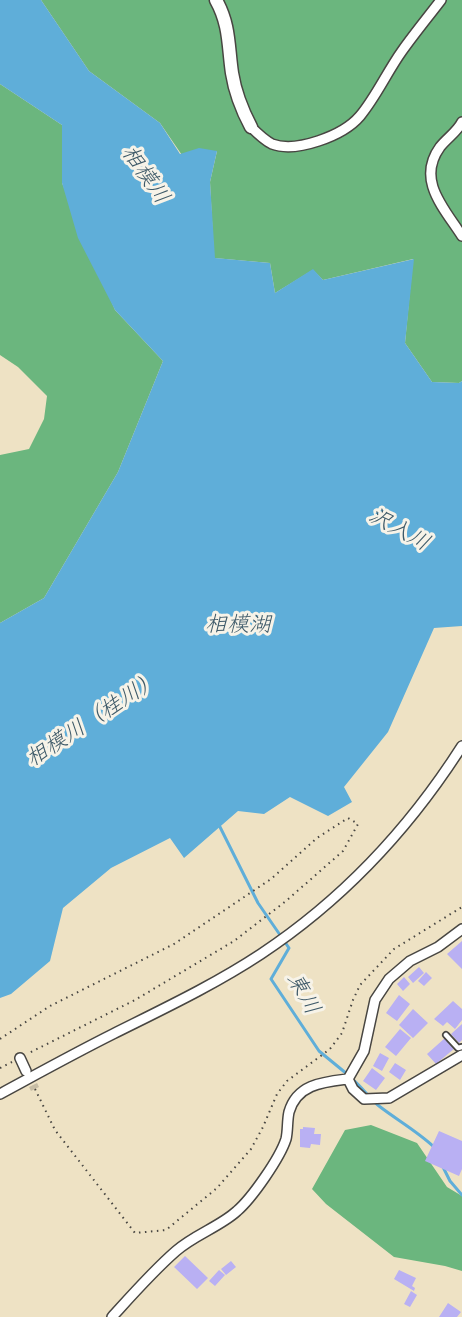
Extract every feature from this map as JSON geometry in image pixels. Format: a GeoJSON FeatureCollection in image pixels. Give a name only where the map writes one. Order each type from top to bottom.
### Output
{"type":"FeatureCollection","features":[{"type":"Feature","properties":{"kind":"street"},"geometry":{"type":"LineString","coordinates":[[216,0],[228,30],[236,93],[251,127],[269,143],[294,147],[344,130],[359,117],[402,51],[441,0]]}},
{"type":"Feature","properties":{"kind":"street"},"geometry":{"type":"LineString","coordinates":[[462,122],[434,156],[430,165],[432,188],[462,236]]}},
{"type":"Feature","properties":{"kind":"street"},"geometry":{"type":"LineString","coordinates":[[0,1094],[196,993],[282,939],[332,901],[371,864],[415,813],[462,746]]}},
{"type":"Feature","properties":{"kind":"street"},"geometry":{"type":"LineString","coordinates":[[348,1079],[364,1051],[375,1000],[389,979],[410,961],[438,947],[462,929]]}},
{"type":"Feature","properties":{"kind":"street"},"geometry":{"type":"LineString","coordinates":[[348,1079],[353,1089],[364,1099],[389,1098],[462,1055]]}},
{"type":"Feature","properties":{"kind":"street"},"geometry":{"type":"LineString","coordinates":[[20,1058],[26,1071]]}},
{"type":"Feature","properties":{"kind":"street"},"geometry":{"type":"LineString","coordinates":[[112,1317],[176,1250],[237,1211],[244,1204],[275,1162],[286,1139],[291,1106],[302,1091],[317,1083],[348,1079]]}},
{"type":"Feature","properties":{"kind":"lane"},"geometry":{"type":"LineString","coordinates":[[446,1035],[458,1048],[462,1047]]}},
{"type":"Feature","properties":{"kind":"path"},"geometry":{"type":"LineString","coordinates":[[0,1039],[50,1006],[174,944],[271,879],[317,838],[348,818],[358,824],[343,851],[286,901],[234,941],[135,1000],[0,1068]]}},
{"type":"Feature","properties":{"kind":"path"},"geometry":{"type":"LineString","coordinates":[[35,1089],[55,1130],[135,1233],[166,1230],[217,1188],[251,1149],[277,1094],[286,1081],[330,1049],[342,1033],[360,985],[394,949],[462,907]]}},
{"type":"Feature","properties":{"kind":"green space"},"geometry":{"type":"Polygon","coordinates":[[[41,0],[462,0],[462,381],[459,383],[432,382],[405,343],[413,259],[323,280],[313,270],[275,293],[270,263],[214,258],[210,182],[217,151],[186,161],[160,123],[89,71],[41,0]]]}},
{"type":"Feature","properties":{"kind":"green space"},"geometry":{"type":"Polygon","coordinates":[[[0,84],[62,125],[62,183],[115,310],[163,361],[118,472],[44,598],[0,623],[0,455],[29,449],[44,419],[47,396],[18,367],[0,355],[0,84]]]}},
{"type":"Feature","properties":{"kind":"green space"},"geometry":{"type":"Polygon","coordinates":[[[371,1125],[417,1143],[447,1187],[462,1196],[462,1271],[394,1257],[326,1204],[312,1189],[345,1130],[371,1125]]]}},
{"type":"Feature","properties":{"kind":"water","name":"相模湖"},"geometry":{"type":"Polygon","coordinates":[[[0,0],[41,0],[89,71],[160,123],[180,154],[199,148],[217,151],[210,182],[215,258],[270,263],[275,293],[313,269],[323,280],[414,259],[405,343],[432,382],[459,383],[462,381],[462,626],[434,628],[388,732],[344,787],[352,802],[328,816],[290,797],[264,814],[238,811],[184,858],[170,838],[111,868],[63,908],[50,961],[11,994],[0,998],[0,623],[44,598],[118,472],[163,361],[115,310],[78,238],[62,183],[62,125],[0,84],[0,0]]]}},
{"type":"Feature","properties":{"kind":"building"},"geometry":{"type":"Polygon","coordinates":[[[462,941],[462,969],[447,954],[462,941]]]}},
{"type":"Feature","properties":{"kind":"building"},"geometry":{"type":"Polygon","coordinates":[[[419,967],[424,973],[413,983],[408,977],[419,967]]]}},
{"type":"Feature","properties":{"kind":"building"},"geometry":{"type":"Polygon","coordinates":[[[426,972],[432,978],[424,986],[418,981],[426,972]]]}},
{"type":"Feature","properties":{"kind":"building"},"geometry":{"type":"Polygon","coordinates":[[[404,977],[410,984],[403,991],[397,984],[404,977]]]}},
{"type":"Feature","properties":{"kind":"building"},"geometry":{"type":"Polygon","coordinates":[[[399,995],[410,1004],[397,1021],[386,1013],[399,995]]]}},
{"type":"Feature","properties":{"kind":"building"},"geometry":{"type":"Polygon","coordinates":[[[453,1001],[462,1009],[462,1020],[455,1029],[447,1022],[443,1026],[434,1019],[453,1001]]]}},
{"type":"Feature","properties":{"kind":"building"},"geometry":{"type":"Polygon","coordinates":[[[413,1009],[428,1023],[413,1038],[399,1025],[413,1009]]]}},
{"type":"Feature","properties":{"kind":"building"},"geometry":{"type":"Polygon","coordinates":[[[462,1024],[462,1040],[459,1043],[451,1034],[462,1024]]]}},
{"type":"Feature","properties":{"kind":"building"},"geometry":{"type":"Polygon","coordinates":[[[400,1029],[411,1038],[396,1056],[385,1047],[400,1029]]]}},
{"type":"Feature","properties":{"kind":"building"},"geometry":{"type":"Polygon","coordinates":[[[445,1038],[455,1048],[436,1064],[427,1054],[445,1038]]]}},
{"type":"Feature","properties":{"kind":"building"},"geometry":{"type":"Polygon","coordinates":[[[380,1053],[389,1058],[382,1071],[373,1066],[380,1053]]]}},
{"type":"Feature","properties":{"kind":"building"},"geometry":{"type":"Polygon","coordinates":[[[395,1063],[406,1070],[400,1080],[389,1072],[395,1063]]]}},
{"type":"Feature","properties":{"kind":"building"},"geometry":{"type":"Polygon","coordinates":[[[372,1068],[385,1078],[376,1090],[363,1081],[372,1068]]]}},
{"type":"Feature","properties":{"kind":"building"},"geometry":{"type":"Polygon","coordinates":[[[315,1128],[314,1134],[321,1134],[320,1145],[311,1144],[310,1148],[300,1147],[300,1129],[315,1128]]]}},
{"type":"Feature","properties":{"kind":"building"},"geometry":{"type":"Polygon","coordinates":[[[439,1131],[462,1141],[462,1169],[459,1176],[425,1161],[439,1131]]]}},
{"type":"Feature","properties":{"kind":"building"},"geometry":{"type":"Polygon","coordinates":[[[185,1256],[208,1278],[197,1289],[174,1267],[185,1256]]]}},
{"type":"Feature","properties":{"kind":"building"},"geometry":{"type":"Polygon","coordinates":[[[231,1261],[236,1267],[226,1275],[221,1269],[231,1261]]]}},
{"type":"Feature","properties":{"kind":"building"},"geometry":{"type":"Polygon","coordinates":[[[219,1270],[225,1275],[215,1286],[209,1281],[219,1270]]]}},
{"type":"Feature","properties":{"kind":"building"},"geometry":{"type":"Polygon","coordinates":[[[399,1270],[416,1278],[412,1286],[415,1288],[414,1291],[394,1279],[399,1270]]]}},
{"type":"Feature","properties":{"kind":"building"},"geometry":{"type":"Polygon","coordinates":[[[411,1291],[417,1295],[410,1307],[404,1304],[411,1291]]]}},
{"type":"Feature","properties":{"kind":"building"},"geometry":{"type":"Polygon","coordinates":[[[448,1303],[461,1312],[457,1317],[439,1317],[448,1303]]]}},
{"type":"Feature","properties":{"kind":"waterway","name":"東川"},"geometry":{"type":"LineString","coordinates":[[218,823],[258,903],[289,948],[271,979],[319,1051],[347,1074]]}},
{"type":"Feature","properties":{"kind":"waterway","name":"東川"},"geometry":{"type":"LineString","coordinates":[[352,1079],[379,1106],[434,1147]]}},
{"type":"Feature","properties":{"kind":"waterway","name":"東川"},"geometry":{"type":"LineString","coordinates":[[443,1167],[450,1181],[462,1195]]}},
{"type":"Feature","properties":{"kind":"tunnel"},"geometry":{"type":"LineString","coordinates":[[27,1073],[35,1089]]}},
{"type":"Feature","properties":{"kind":"water label","name":"相模川"},"geometry":{"type":"Point","coordinates":[145,175]}},
{"type":"Feature","properties":{"kind":"water label","name":"沢入川"},"geometry":{"type":"Point","coordinates":[399,530]}},
{"type":"Feature","properties":{"kind":"water label","name":"相模川（桂川）"},"geometry":{"type":"Point","coordinates":[93,720]}}]}
